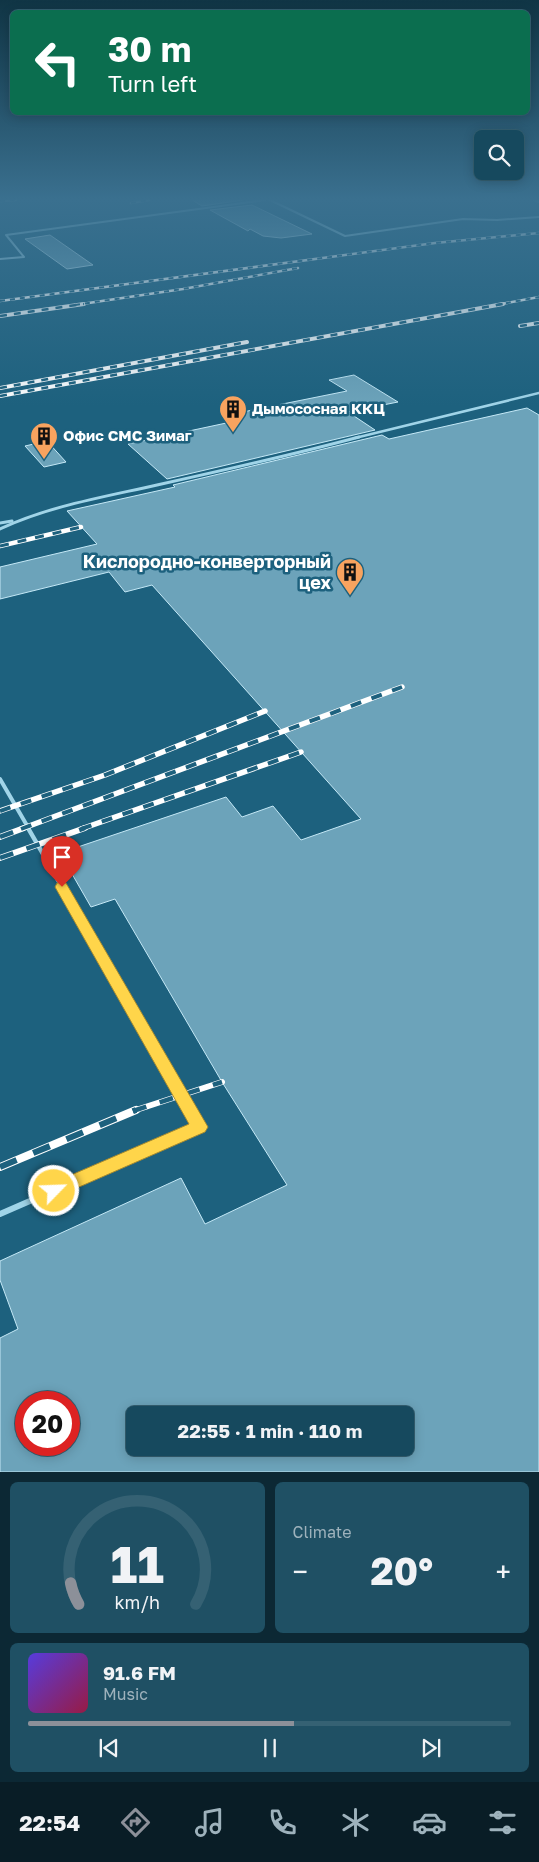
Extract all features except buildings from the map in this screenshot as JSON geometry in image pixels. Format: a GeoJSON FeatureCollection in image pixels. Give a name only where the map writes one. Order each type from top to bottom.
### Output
{"type":"FeatureCollection","features":[{"type":"Feature","properties":{"kind":"lane"},"geometry":{"type":"LineString","coordinates":[[0,529],[17,521],[59,507],[272,460],[448,414],[539,393]]}},
{"type":"Feature","properties":{"kind":"lane"},"geometry":{"type":"LineString","coordinates":[[0,523],[17,521]]}},
{"type":"Feature","properties":{"kind":"lane"},"geometry":{"type":"LineString","coordinates":[[0,778],[200,1127],[0,1214]]}},
{"type":"Feature","properties":{"kind":"railway"},"geometry":{"type":"LineString","coordinates":[[0,301],[242,269]]}},
{"type":"Feature","properties":{"kind":"railway"},"geometry":{"type":"LineString","coordinates":[[75,305],[183,289],[294,269]]}},
{"type":"Feature","properties":{"kind":"railway"},"geometry":{"type":"LineString","coordinates":[[496,305],[539,297]]}},
{"type":"Feature","properties":{"kind":"railway"},"geometry":{"type":"LineString","coordinates":[[0,316],[84,304]]}},
{"type":"Feature","properties":{"kind":"railway"},"geometry":{"type":"LineString","coordinates":[[0,396],[503,304]]}},
{"type":"Feature","properties":{"kind":"railway"},"geometry":{"type":"LineString","coordinates":[[520,326],[539,323]]}},
{"type":"Feature","properties":{"kind":"railway"},"geometry":{"type":"LineString","coordinates":[[0,388],[247,342]]}},
{"type":"Feature","properties":{"kind":"railway"},"geometry":{"type":"LineString","coordinates":[[0,546],[81,527]]}},
{"type":"Feature","properties":{"kind":"railway"},"geometry":{"type":"LineString","coordinates":[[21,829],[402,687]]}},
{"type":"Feature","properties":{"kind":"railway"},"geometry":{"type":"LineString","coordinates":[[0,811],[105,775],[265,711]]}},
{"type":"Feature","properties":{"kind":"railway"},"geometry":{"type":"LineString","coordinates":[[81,829],[301,752]]}},
{"type":"Feature","properties":{"kind":"railway"},"geometry":{"type":"LineString","coordinates":[[0,837],[24,828]]}},
{"type":"Feature","properties":{"kind":"railway"},"geometry":{"type":"LineString","coordinates":[[0,858],[85,828]]}},
{"type":"Feature","properties":{"kind":"railway"},"geometry":{"type":"LineString","coordinates":[[136,1110],[222,1082]]}},
{"type":"Feature","properties":{"kind":"railway"},"geometry":{"type":"LineString","coordinates":[[0,1167],[136,1110]]}},
{"type":"Feature","properties":{"kind":"place","name":"Дымососная ККЦ"},"geometry":{"type":"Point","coordinates":[233,433]}},
{"type":"Feature","properties":{"kind":"place","name":"Офис СМС Зимаг"},"geometry":{"type":"Point","coordinates":[44,460]}},
{"type":"Feature","properties":{"kind":"place","name":"Кислородно-конверторный цех"},"geometry":{"type":"Point","coordinates":[350,596]}},
{"type":"Feature","properties":{"kind":"route"},"geometry":{"type":"LineString","coordinates":[[54,1191],[200,1127],[62,887]]}}]}
